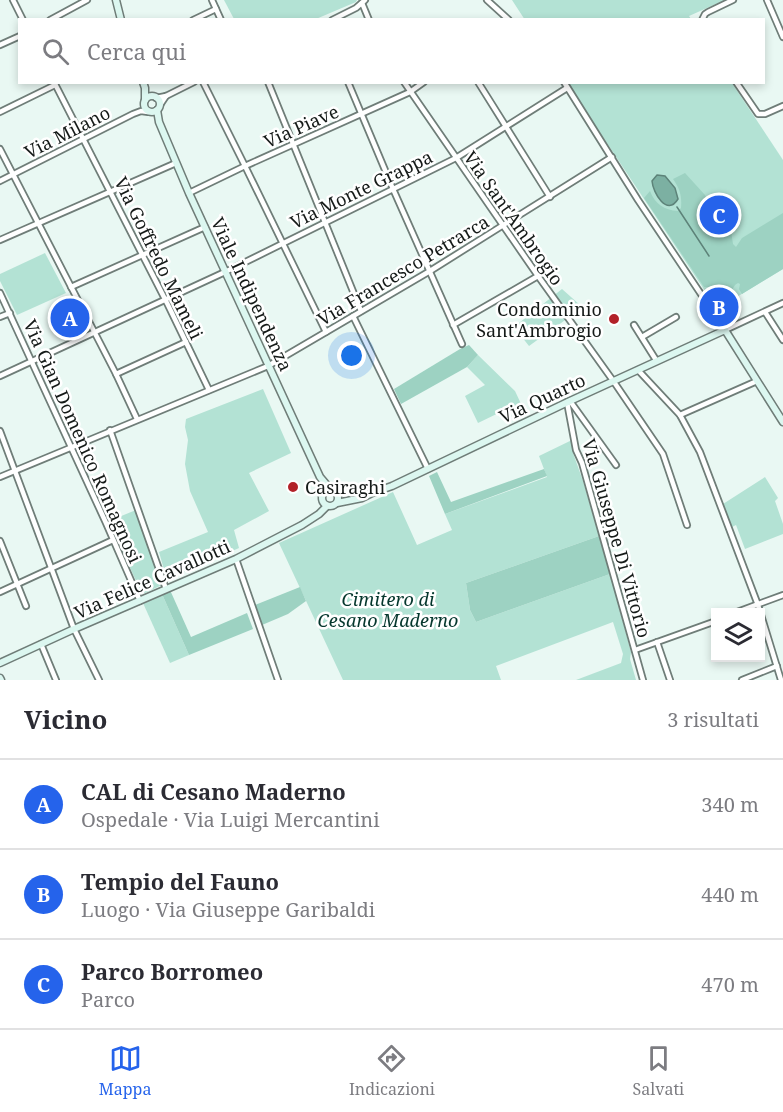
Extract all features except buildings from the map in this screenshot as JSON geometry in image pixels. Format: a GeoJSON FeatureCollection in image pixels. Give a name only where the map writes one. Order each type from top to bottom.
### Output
{"type":"FeatureCollection","features":[{"type":"Feature","properties":{"kind":"street"},"geometry":{"type":"LineString","coordinates":[[13,0],[22,18]]}},
{"type":"Feature","properties":{"kind":"street"},"geometry":{"type":"LineString","coordinates":[[54,18],[87,0]]}},
{"type":"Feature","properties":{"kind":"street"},"geometry":{"type":"LineString","coordinates":[[110,0],[118,8]]}},
{"type":"Feature","properties":{"kind":"street"},"geometry":{"type":"LineString","coordinates":[[116,0],[121,18]]}},
{"type":"Feature","properties":{"kind":"street"},"geometry":{"type":"LineString","coordinates":[[212,0],[220,18]]}},
{"type":"Feature","properties":{"kind":"street"},"geometry":{"type":"LineString","coordinates":[[487,0],[506,18]]}},
{"type":"Feature","properties":{"kind":"street"},"geometry":{"type":"LineString","coordinates":[[703,18],[708,12],[733,0]]}},
{"type":"Feature","properties":{"kind":"street"},"geometry":{"type":"LineString","coordinates":[[766,0],[783,37]]}},
{"type":"Feature","properties":{"kind":"street"},"geometry":{"type":"LineString","coordinates":[[336,18],[364,2],[368,18]]}},
{"type":"Feature","properties":{"kind":"street"},"geometry":{"type":"LineString","coordinates":[[197,18],[216,9]]}},
{"type":"Feature","properties":{"kind":"street"},"geometry":{"type":"LineString","coordinates":[[0,45],[18,37]]}},
{"type":"Feature","properties":{"kind":"street"},"geometry":{"type":"LineString","coordinates":[[0,112],[53,84]]}},
{"type":"Feature","properties":{"kind":"street","name":"Via Goffredo Mameli"},"geometry":{"type":"LineString","coordinates":[[56,84],[209,390]]}},
{"type":"Feature","properties":{"kind":"street"},"geometry":{"type":"LineString","coordinates":[[154,106],[166,96],[190,84]]}},
{"type":"Feature","properties":{"kind":"street"},"geometry":{"type":"LineString","coordinates":[[204,84],[326,332]]}},
{"type":"Feature","properties":{"kind":"street"},"geometry":{"type":"LineString","coordinates":[[269,84],[361,312]]}},
{"type":"Feature","properties":{"kind":"street"},"geometry":{"type":"LineString","coordinates":[[349,84],[462,345]]}},
{"type":"Feature","properties":{"kind":"street","name":"Via Sant'Ambrogio"},"geometry":{"type":"LineString","coordinates":[[405,84],[663,454],[687,525]]}},
{"type":"Feature","properties":{"kind":"street","name":"Via Piave"},"geometry":{"type":"LineString","coordinates":[[189,193],[410,92],[421,84]]}},
{"type":"Feature","properties":{"kind":"street"},"geometry":{"type":"LineString","coordinates":[[479,84],[550,197]]}},
{"type":"Feature","properties":{"kind":"street"},"geometry":{"type":"LineString","coordinates":[[737,84],[758,114],[765,114],[783,106]]}},
{"type":"Feature","properties":{"kind":"street"},"geometry":{"type":"LineString","coordinates":[[144,85],[154,106]]}},
{"type":"Feature","properties":{"kind":"street","name":"Viale Indipendenza"},"geometry":{"type":"LineString","coordinates":[[144,85],[144,108],[154,106],[189,193],[320,477],[323,493]]}},
{"type":"Feature","properties":{"kind":"street"},"geometry":{"type":"LineString","coordinates":[[566,85],[783,422]]}},
{"type":"Feature","properties":{"kind":"street","name":"Via Monte Grappa"},"geometry":{"type":"LineString","coordinates":[[0,376],[225,272],[456,158],[566,85]]}},
{"type":"Feature","properties":{"kind":"street"},"geometry":{"type":"LineString","coordinates":[[145,100],[154,106]]}},
{"type":"Feature","properties":{"kind":"street","name":"Via Milano"},"geometry":{"type":"LineString","coordinates":[[0,181],[139,111],[154,106]]}},
{"type":"Feature","properties":{"kind":"street"},"geometry":{"type":"LineString","coordinates":[[0,149],[137,419]]}},
{"type":"Feature","properties":{"kind":"street","name":"Via Francesco Petrarca"},"geometry":{"type":"LineString","coordinates":[[0,477],[268,366],[430,271],[612,157]]}},
{"type":"Feature","properties":{"kind":"street"},"geometry":{"type":"LineString","coordinates":[[0,240],[176,163]]}},
{"type":"Feature","properties":{"kind":"street"},"geometry":{"type":"LineString","coordinates":[[71,287],[205,228]]}},
{"type":"Feature","properties":{"kind":"street"},"geometry":{"type":"LineString","coordinates":[[453,325],[538,276]]}},
{"type":"Feature","properties":{"kind":"street","name":"Via Gian Domenico Romagnosi"},"geometry":{"type":"LineString","coordinates":[[0,293],[140,601]]}},
{"type":"Feature","properties":{"kind":"street"},"geometry":{"type":"LineString","coordinates":[[725,330],[783,303]]}},
{"type":"Feature","properties":{"kind":"street"},"geometry":{"type":"LineString","coordinates":[[0,317],[10,312]]}},
{"type":"Feature","properties":{"kind":"street"},"geometry":{"type":"LineString","coordinates":[[765,312],[783,339]]}},
{"type":"Feature","properties":{"kind":"street"},"geometry":{"type":"LineString","coordinates":[[353,316],[429,469]]}},
{"type":"Feature","properties":{"kind":"street"},"geometry":{"type":"LineString","coordinates":[[642,337],[676,317]]}},
{"type":"Feature","properties":{"kind":"street"},"geometry":{"type":"LineString","coordinates":[[634,325],[656,360]]}},
{"type":"Feature","properties":{"kind":"street","name":"Via Quarto"},"geometry":{"type":"LineString","coordinates":[[337,503],[362,498],[392,486],[725,330]]}},
{"type":"Feature","properties":{"kind":"street"},"geometry":{"type":"LineString","coordinates":[[116,374],[186,342]]}},
{"type":"Feature","properties":{"kind":"street"},"geometry":{"type":"LineString","coordinates":[[638,370],[680,415],[700,452],[758,604],[781,680]]}},
{"type":"Feature","properties":{"kind":"street"},"geometry":{"type":"LineString","coordinates":[[680,415],[757,381]]}},
{"type":"Feature","properties":{"kind":"street"},"geometry":{"type":"LineString","coordinates":[[569,402],[616,465]]}},
{"type":"Feature","properties":{"kind":"street","name":"Via Giuseppe Di Vittorio"},"geometry":{"type":"LineString","coordinates":[[569,402],[576,450],[582,463],[643,680]]}},
{"type":"Feature","properties":{"kind":"street"},"geometry":{"type":"LineString","coordinates":[[110,430],[166,589]]}},
{"type":"Feature","properties":{"kind":"street"},"geometry":{"type":"LineString","coordinates":[[0,431],[74,628],[99,680]]}},
{"type":"Feature","properties":{"kind":"street","name":"Viale Indipendenza"},"geometry":{"type":"LineString","coordinates":[[320,477],[331,490]]}},
{"type":"Feature","properties":{"kind":"street"},"geometry":{"type":"LineString","coordinates":[[313,517],[319,508],[321,500],[323,493],[331,490],[337,495],[337,503],[332,506],[327,506],[321,500]]}},
{"type":"Feature","properties":{"kind":"street","name":"Via Quarto"},"geometry":{"type":"LineString","coordinates":[[337,495],[350,497],[372,493]]}},
{"type":"Feature","properties":{"kind":"street","name":"Via Felice Cavallotti"},"geometry":{"type":"LineString","coordinates":[[0,663],[74,628],[236,559],[292,530],[319,514],[327,506]]}},
{"type":"Feature","properties":{"kind":"street"},"geometry":{"type":"LineString","coordinates":[[0,592],[113,540]]}},
{"type":"Feature","properties":{"kind":"street"},"geometry":{"type":"LineString","coordinates":[[0,542],[26,606]]}},
{"type":"Feature","properties":{"kind":"street"},"geometry":{"type":"LineString","coordinates":[[236,559],[278,680]]}},
{"type":"Feature","properties":{"kind":"street"},"geometry":{"type":"LineString","coordinates":[[748,608],[783,595]]}},
{"type":"Feature","properties":{"kind":"street"},"geometry":{"type":"LineString","coordinates":[[635,650],[711,623]]}},
{"type":"Feature","properties":{"kind":"street"},"geometry":{"type":"LineString","coordinates":[[657,642],[670,680]]}},
{"type":"Feature","properties":{"kind":"street"},"geometry":{"type":"LineString","coordinates":[[41,644],[56,680]]}},
{"type":"Feature","properties":{"kind":"street"},"geometry":{"type":"LineString","coordinates":[[742,680],[777,666]]}},
{"type":"Feature","properties":{"kind":"green space"},"geometry":{"type":"Polygon","coordinates":[[[224,0],[357,0],[318,18],[233,18],[224,0]]]}},
{"type":"Feature","properties":{"kind":"green space"},"geometry":{"type":"Polygon","coordinates":[[[512,0],[725,0],[689,16],[690,18],[524,18],[512,0]]]}},
{"type":"Feature","properties":{"kind":"green space"},"geometry":{"type":"Polygon","coordinates":[[[568,84],[733,84],[783,160],[783,269],[717,309],[568,84]]]}},
{"type":"Feature","properties":{"kind":"green space"},"geometry":{"type":"Polygon","coordinates":[[[45,253],[66,293],[17,315],[0,281],[0,274],[45,253]]]}},
{"type":"Feature","properties":{"kind":"green space"},"geometry":{"type":"Polygon","coordinates":[[[562,289],[580,305],[566,315],[568,318],[529,346],[514,327],[562,289]]]}},
{"type":"Feature","properties":{"kind":"green space"},"geometry":{"type":"Polygon","coordinates":[[[478,355],[515,391],[523,408],[513,412],[509,408],[478,423],[465,396],[485,385],[467,367],[478,355]]]}},
{"type":"Feature","properties":{"kind":"green space"},"geometry":{"type":"Polygon","coordinates":[[[263,389],[291,453],[249,473],[269,511],[234,530],[239,548],[167,580],[159,552],[208,532],[190,491],[185,464],[188,440],[186,419],[263,389]]]}},
{"type":"Feature","properties":{"kind":"green space","name":"Cimitero di Cesano Maderno"},"geometry":{"type":"Polygon","coordinates":[[[572,440],[573,453],[599,536],[466,583],[470,610],[476,622],[610,574],[631,652],[630,659],[636,680],[576,680],[621,663],[623,654],[613,622],[496,666],[501,680],[343,680],[279,543],[393,492],[417,545],[452,530],[445,514],[547,477],[539,456],[572,440]]]}},
{"type":"Feature","properties":{"kind":"green space"},"geometry":{"type":"Polygon","coordinates":[[[765,477],[778,498],[775,501],[783,524],[783,534],[745,549],[736,525],[732,527],[723,504],[765,477]]]}},
{"type":"Feature","properties":{"kind":"green space"},"geometry":{"type":"Polygon","coordinates":[[[136,510],[162,585],[145,593],[141,592],[109,521],[136,510]]]}},
{"type":"Feature","properties":{"kind":"green space"},"geometry":{"type":"Polygon","coordinates":[[[162,594],[189,655],[170,663],[143,603],[162,594]]]}},
{"type":"Feature","properties":{"kind":"shaded area"},"geometry":{"type":"Polygon","coordinates":[[[685,173],[705,195],[711,211],[731,231],[733,244],[736,247],[742,238],[783,213],[783,269],[742,294],[738,283],[732,290],[723,289],[715,293],[710,287],[704,287],[644,198],[650,191],[661,206],[678,211],[681,208],[681,196],[673,179],[685,173]]]}},
{"type":"Feature","properties":{"kind":"shaded area"},"geometry":{"type":"Polygon","coordinates":[[[657,175],[665,176],[675,188],[678,199],[674,204],[665,204],[658,197],[652,181],[657,175]]]}},
{"type":"Feature","properties":{"kind":"shaded area"},"geometry":{"type":"Polygon","coordinates":[[[469,345],[478,355],[467,367],[401,404],[394,389],[469,345]]]}},
{"type":"Feature","properties":{"kind":"shaded area"},"geometry":{"type":"Polygon","coordinates":[[[544,469],[547,476],[445,514],[429,476],[437,472],[451,502],[544,469]]]}},
{"type":"Feature","properties":{"kind":"shaded area"},"geometry":{"type":"Polygon","coordinates":[[[599,536],[610,574],[476,622],[470,610],[466,583],[599,536]]]}},
{"type":"Feature","properties":{"kind":"shaded area"},"geometry":{"type":"Polygon","coordinates":[[[300,587],[306,601],[288,614],[262,625],[255,605],[300,587]]]}},
{"type":"Feature","properties":{"kind":"shaded area"},"geometry":{"type":"Polygon","coordinates":[[[170,590],[191,637],[247,613],[253,629],[189,655],[162,594],[170,590]]]}},
{"type":"Feature","properties":{"kind":"waterway"},"geometry":{"type":"LineString","coordinates":[[677,207],[709,256]]}},
{"type":"Feature","properties":{"kind":"place","name":"Parco Borromeo"},"geometry":{"type":"Point","coordinates":[719,215]}},
{"type":"Feature","properties":{"kind":"place","name":"Tempio del Fauno"},"geometry":{"type":"Point","coordinates":[719,307]}},
{"type":"Feature","properties":{"kind":"place","name":"CAL di Cesano Maderno"},"geometry":{"type":"Point","coordinates":[70,318]}},
{"type":"Feature","properties":{"kind":"place","name":"Condominio Sant'Ambrogio"},"geometry":{"type":"Point","coordinates":[614,319]}},
{"type":"Feature","properties":{"kind":"place","name":"Casiraghi"},"geometry":{"type":"Point","coordinates":[293,487]}}]}
